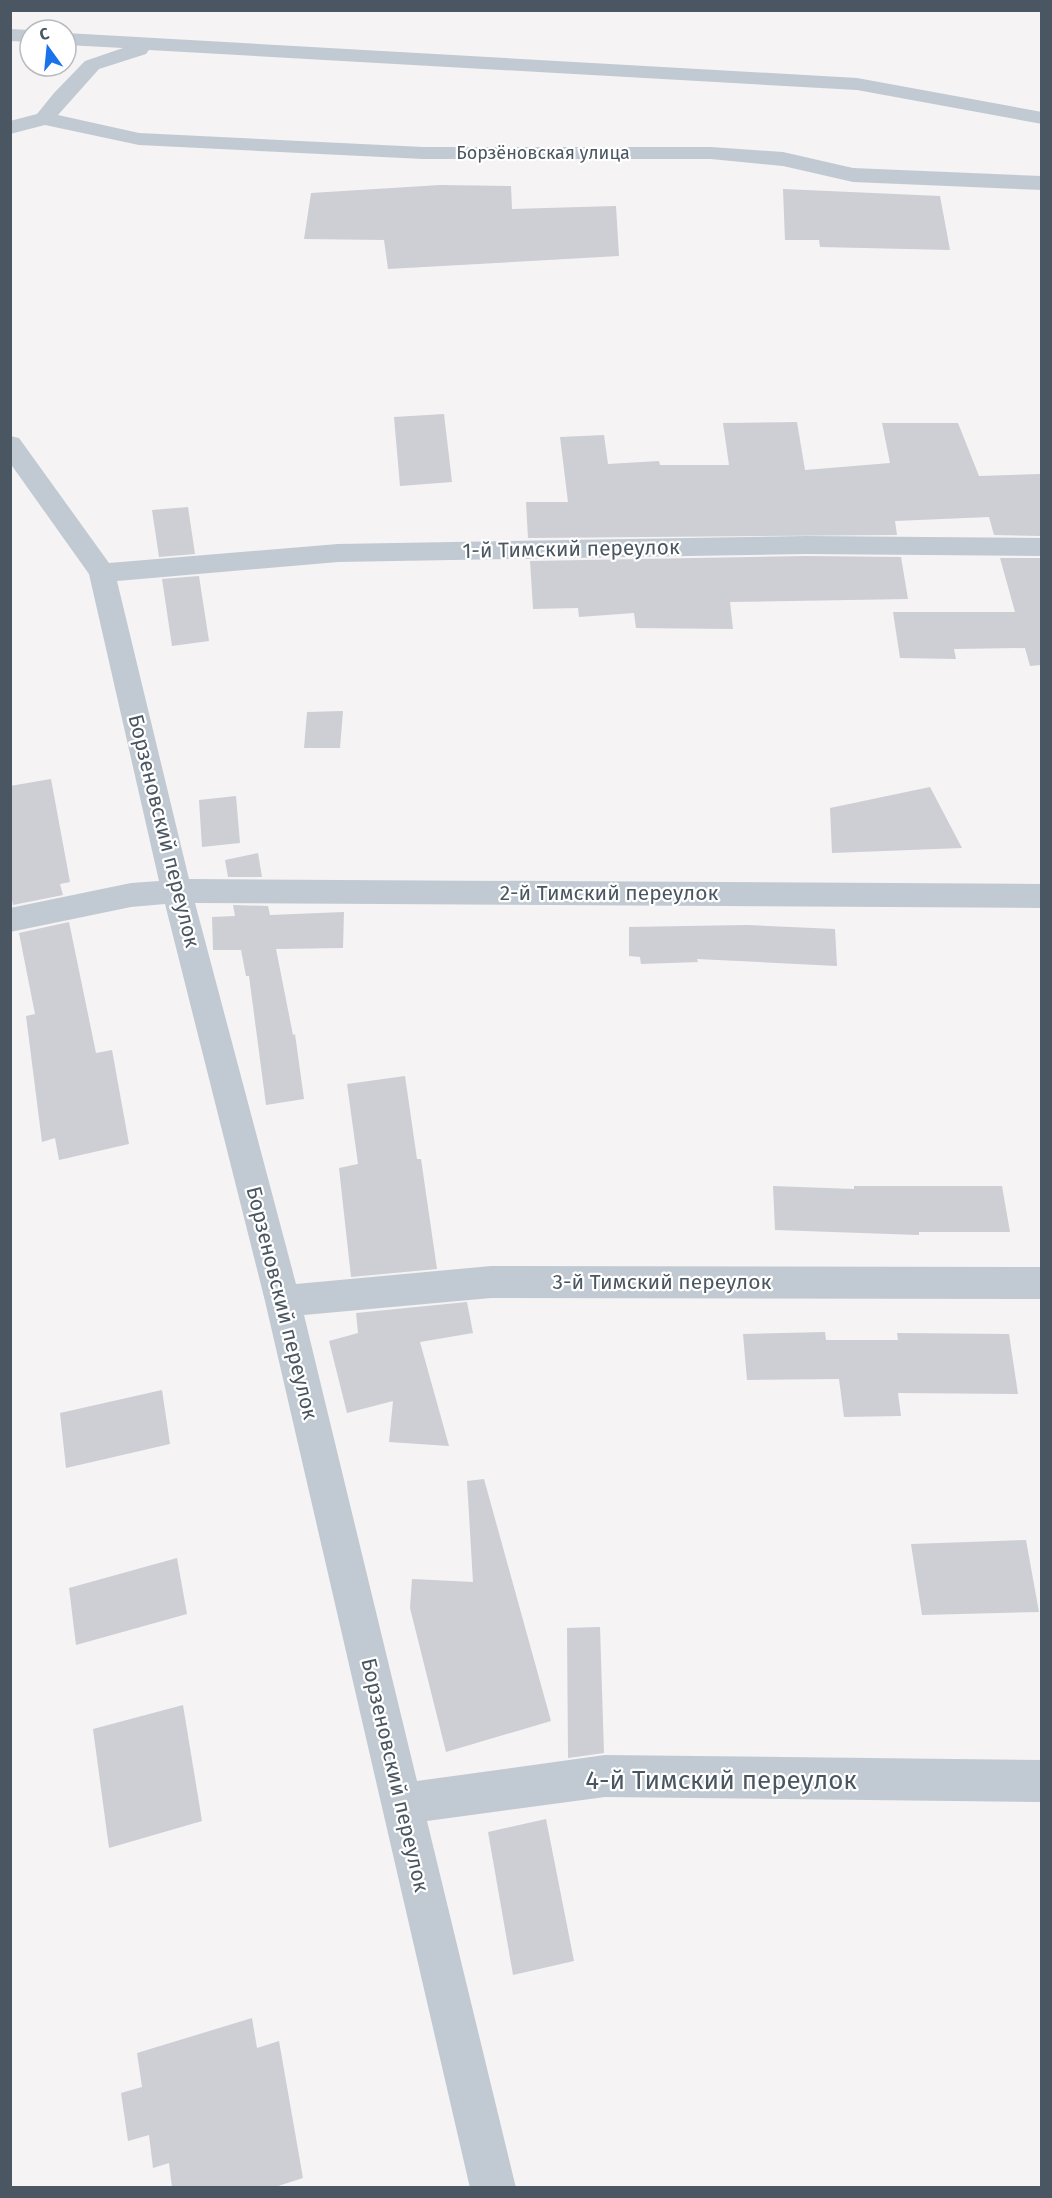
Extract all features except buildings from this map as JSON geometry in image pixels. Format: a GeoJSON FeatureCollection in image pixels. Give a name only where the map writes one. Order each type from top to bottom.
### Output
{"type":"FeatureCollection","features":[{"type":"Feature","properties":{"kind":"street"},"geometry":{"type":"LineString","coordinates":[[78,40],[857,84],[1041,118]]}},
{"type":"Feature","properties":{"kind":"street"},"geometry":{"type":"LineString","coordinates":[[10,128],[45,119],[61,97],[92,66],[126,53],[162,45]]}},
{"type":"Feature","properties":{"kind":"street","name":"Борзёновская улица"},"geometry":{"type":"LineString","coordinates":[[45,119],[139,139],[423,153],[711,153],[783,159],[853,175],[1041,183]]}},
{"type":"Feature","properties":{"kind":"street","name":"Борзеновский переулок"},"geometry":{"type":"LineString","coordinates":[[10,444],[102,573],[177,891],[283,1301],[493,2187]]}},
{"type":"Feature","properties":{"kind":"street","name":"1-й Тимский переулок"},"geometry":{"type":"LineString","coordinates":[[102,573],[338,553],[806,546],[1041,547]]}},
{"type":"Feature","properties":{"kind":"street","name":"2-й Тимский переулок"},"geometry":{"type":"LineString","coordinates":[[10,920],[131,895],[177,891],[1041,896]]}},
{"type":"Feature","properties":{"kind":"street","name":"3-й Тимский переулок"},"geometry":{"type":"LineString","coordinates":[[283,1301],[491,1282],[1041,1283]]}},
{"type":"Feature","properties":{"kind":"street","name":"4-й Тимский переулок"},"geometry":{"type":"LineString","coordinates":[[402,1804],[605,1776],[1041,1781]]}}]}
